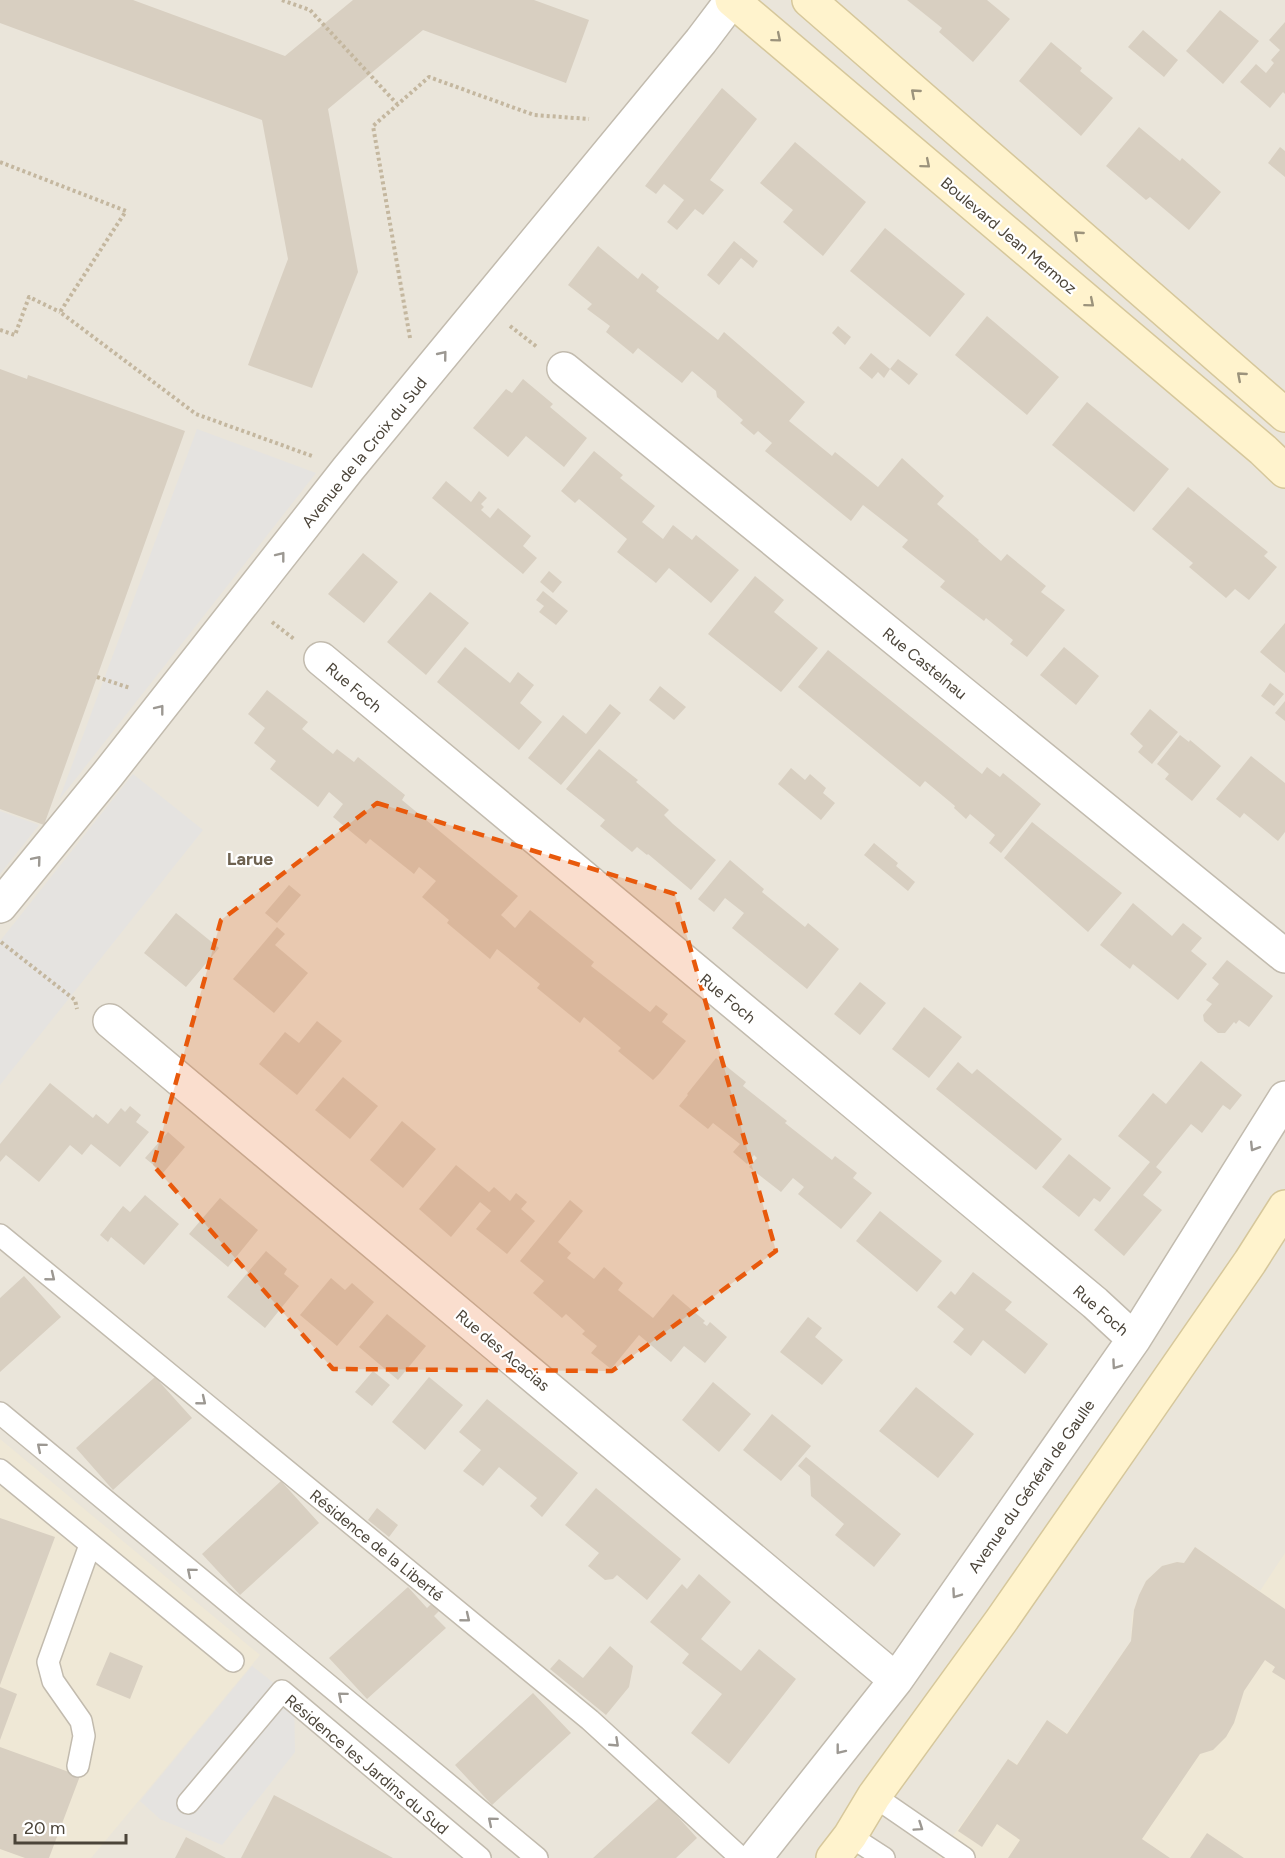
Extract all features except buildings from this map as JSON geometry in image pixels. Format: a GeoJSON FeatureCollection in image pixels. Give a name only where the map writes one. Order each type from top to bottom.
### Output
{"type":"FeatureCollection","features":[{"type":"Feature","properties":{"kind":"main road","name":"Boulevard Jean Mermoz"},"geometry":{"type":"LineString","coordinates":[[732,0],[1285,471]]}},
{"type":"Feature","properties":{"kind":"main road"},"geometry":{"type":"LineString","coordinates":[[808,0],[1285,415]]}},
{"type":"Feature","properties":{"kind":"main road"},"geometry":{"type":"LineString","coordinates":[[842,1847],[874,1796],[1001,1621],[1250,1262],[1285,1207]]}},
{"type":"Feature","properties":{"kind":"street","name":"Avenue de la Croix du Sud"},"geometry":{"type":"LineString","coordinates":[[0,906],[108,774],[348,469],[635,122],[732,0]]}},
{"type":"Feature","properties":{"kind":"street","name":"Rue Castelnau"},"geometry":{"type":"LineString","coordinates":[[564,369],[1285,956]]}},
{"type":"Feature","properties":{"kind":"street","name":"Rue Foch"},"geometry":{"type":"LineString","coordinates":[[321,659],[1058,1273],[1134,1339]]}},
{"type":"Feature","properties":{"kind":"street","name":"Rue des Acacias"},"geometry":{"type":"LineString","coordinates":[[110,1021],[896,1680]]}},
{"type":"Feature","properties":{"kind":"street","name":"Avenue du Général de Gaulle"},"geometry":{"type":"LineString","coordinates":[[755,1858],[896,1680],[1134,1339],[1285,1098]]}},
{"type":"Feature","properties":{"kind":"lane","name":"Résidence de la Liberté"},"geometry":{"type":"LineString","coordinates":[[2,1240],[590,1720],[741,1858]]}},
{"type":"Feature","properties":{"kind":"lane"},"geometry":{"type":"LineString","coordinates":[[0,1413],[537,1858]]}},
{"type":"Feature","properties":{"kind":"lane"},"geometry":{"type":"LineString","coordinates":[[0,1470],[233,1661]]}},
{"type":"Feature","properties":{"kind":"lane"},"geometry":{"type":"LineString","coordinates":[[78,1766],[84,1736],[81,1721],[53,1681],[48,1662],[90,1545]]}},
{"type":"Feature","properties":{"kind":"lane","name":"Résidence les Jardins du Sud"},"geometry":{"type":"LineString","coordinates":[[188,1803],[282,1691],[480,1858]]}},
{"type":"Feature","properties":{"kind":"lane"},"geometry":{"type":"LineString","coordinates":[[874,1796],[964,1858]]}},
{"type":"Feature","properties":{"kind":"lane"},"geometry":{"type":"LineString","coordinates":[[842,1847],[884,1858]]}},
{"type":"Feature","properties":{"kind":"path"},"geometry":{"type":"LineString","coordinates":[[282,0],[310,10],[397,104]]}},
{"type":"Feature","properties":{"kind":"path"},"geometry":{"type":"LineString","coordinates":[[419,384],[373,126],[429,77],[534,115],[635,122]]}},
{"type":"Feature","properties":{"kind":"path"},"geometry":{"type":"LineString","coordinates":[[0,162],[126,211],[60,312]]}},
{"type":"Feature","properties":{"kind":"path"},"geometry":{"type":"LineString","coordinates":[[0,330],[15,335],[28,297],[60,312],[196,414],[348,469]]}},
{"type":"Feature","properties":{"kind":"path"},"geometry":{"type":"LineString","coordinates":[[484,304],[564,369]]}},
{"type":"Feature","properties":{"kind":"path"},"geometry":{"type":"LineString","coordinates":[[245,601],[321,659]]}},
{"type":"Feature","properties":{"kind":"path"},"geometry":{"type":"LineString","coordinates":[[97,676],[131,688]]}},
{"type":"Feature","properties":{"kind":"path"},"geometry":{"type":"LineString","coordinates":[[0,941],[75,1000],[78,1016],[99,1001],[110,1021]]}},
{"type":"Feature","properties":{"kind":"highlighted area"},"geometry":{"type":"Polygon","coordinates":[[[377,803],[675,894],[776,1251],[612,1371],[333,1369],[153,1165],[221,920],[377,803]]]}},
{"type":"Feature","properties":{"kind":"shaded area"},"geometry":{"type":"Polygon","coordinates":[[[0,0],[1285,0],[1285,1858],[0,1858],[0,0]]]}},
{"type":"Feature","properties":{"kind":"shaded area"},"geometry":{"type":"Polygon","coordinates":[[[197,429],[316,473],[59,800],[197,429]]]}},
{"type":"Feature","properties":{"kind":"shaded area"},"geometry":{"type":"Polygon","coordinates":[[[133,774],[203,830],[0,1085],[0,941],[133,774]]]}},
{"type":"Feature","properties":{"kind":"shaded area"},"geometry":{"type":"Polygon","coordinates":[[[0,811],[39,825],[0,874],[0,811]]]}},
{"type":"Feature","properties":{"kind":"shaded area"},"geometry":{"type":"Polygon","coordinates":[[[0,1439],[260,1655],[91,1858],[0,1858],[0,1439]]]}},
{"type":"Feature","properties":{"kind":"shaded area"},"geometry":{"type":"Polygon","coordinates":[[[1195,1547],[1260,1591],[1285,1553],[1285,1858],[937,1858],[1008,1759],[1017,1764],[1047,1720],[1067,1733],[1131,1641],[1132,1617],[1146,1581],[1162,1566],[1177,1562],[1184,1563],[1195,1547]]]}},
{"type":"Feature","properties":{"kind":"shaded area"},"geometry":{"type":"Polygon","coordinates":[[[252,1666],[294,1699],[295,1752],[222,1845],[160,1819],[140,1801],[252,1666]]]}},
{"type":"Feature","properties":{"kind":"district","name":"Larue"},"geometry":{"type":"Point","coordinates":[250,859]}}]}
